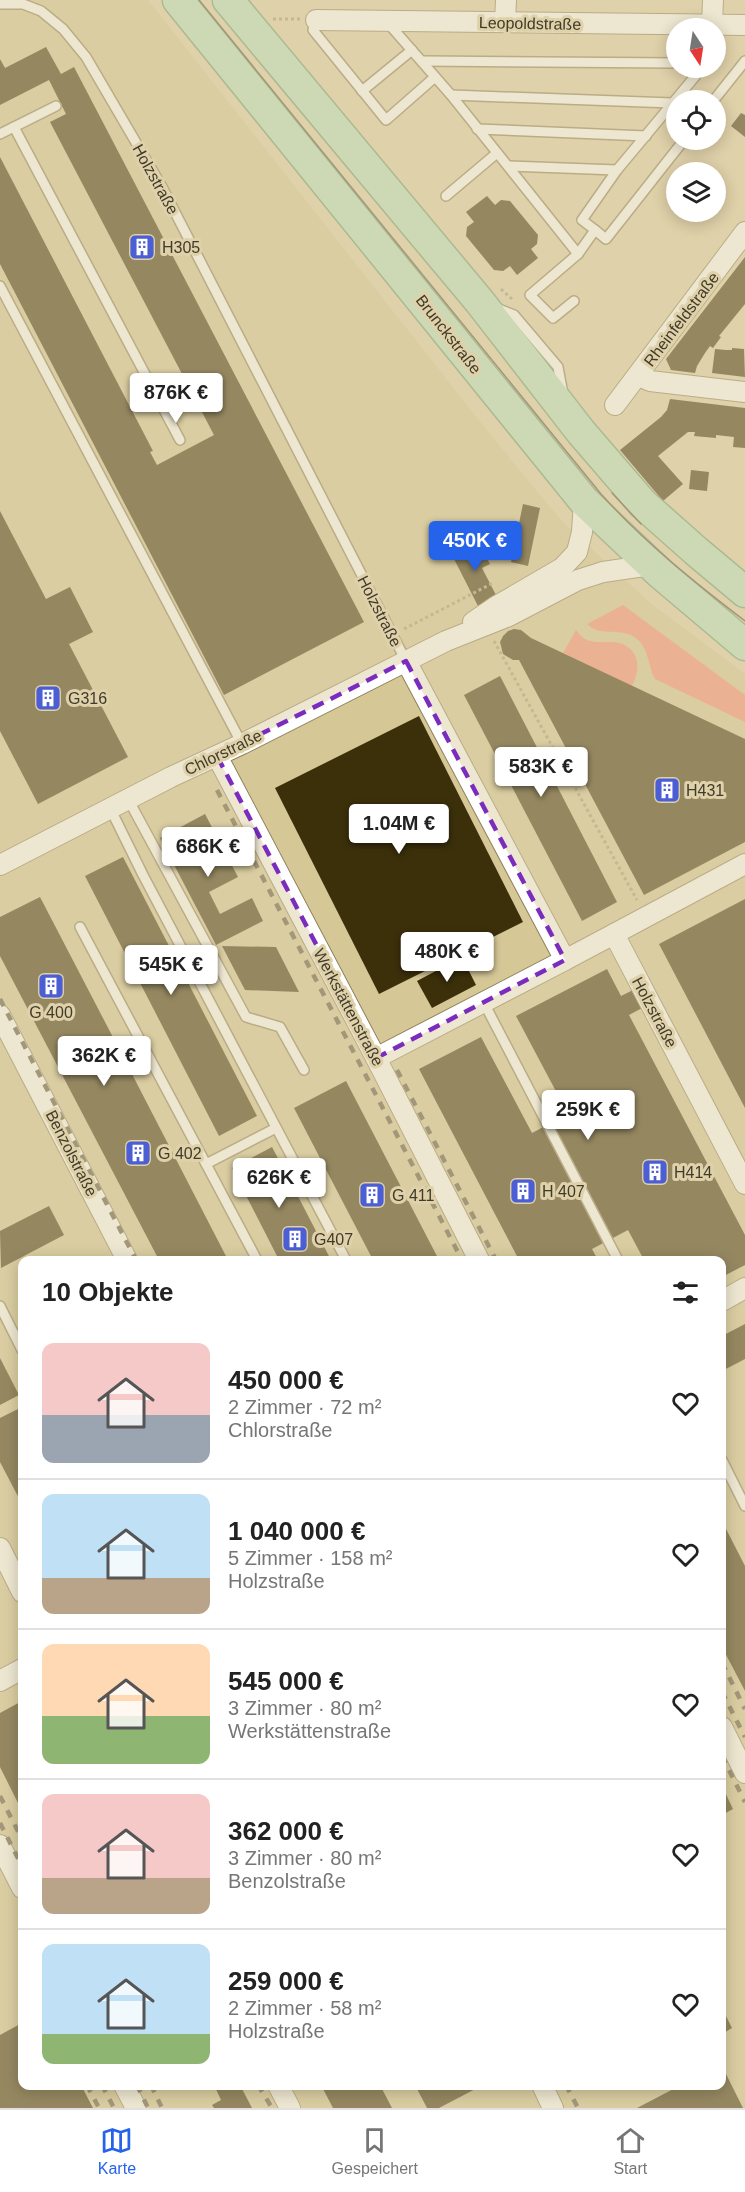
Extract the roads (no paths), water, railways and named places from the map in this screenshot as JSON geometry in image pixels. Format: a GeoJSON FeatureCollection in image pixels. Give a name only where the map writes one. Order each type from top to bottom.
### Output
{"type":"FeatureCollection","features":[{"type":"Feature","properties":{"kind":"main road","name":"Brunckstraße"},"geometry":{"type":"LineString","coordinates":[[178,0],[591,512],[639,563],[745,645]]}},
{"type":"Feature","properties":{"kind":"main road"},"geometry":{"type":"LineString","coordinates":[[228,0],[480,302],[643,504],[745,592]]}},
{"type":"Feature","properties":{"kind":"street"},"geometry":{"type":"LineString","coordinates":[[506,0],[506,22]]}},
{"type":"Feature","properties":{"kind":"street"},"geometry":{"type":"LineString","coordinates":[[712,18],[713,0]]}},
{"type":"Feature","properties":{"kind":"street","name":"Leopoldstraße"},"geometry":{"type":"LineString","coordinates":[[316,20],[666,26]]}},
{"type":"Feature","properties":{"kind":"street","name":"Leopoldstraße"},"geometry":{"type":"LineString","coordinates":[[726,26],[745,25]]}},
{"type":"Feature","properties":{"kind":"street","name":"Rheinfeldstraße"},"geometry":{"type":"LineString","coordinates":[[615,405],[744,235]]}},
{"type":"Feature","properties":{"kind":"street"},"geometry":{"type":"LineString","coordinates":[[639,376],[650,381],[745,392]]}},
{"type":"Feature","properties":{"kind":"street"},"geometry":{"type":"LineString","coordinates":[[499,612],[562,568],[577,552],[582,532],[591,512]]}},
{"type":"Feature","properties":{"kind":"street"},"geometry":{"type":"LineString","coordinates":[[499,612],[578,580],[639,563]]}},
{"type":"Feature","properties":{"kind":"street","name":"Chlorstraße"},"geometry":{"type":"LineString","coordinates":[[0,865],[446,641],[499,612]]}},
{"type":"Feature","properties":{"kind":"street","name":"Holzstraße"},"geometry":{"type":"LineString","coordinates":[[405,661],[565,960]]}},
{"type":"Feature","properties":{"kind":"street","name":"Werkstättenstraße"},"geometry":{"type":"LineString","coordinates":[[217,756],[477,1256]]}},
{"type":"Feature","properties":{"kind":"street"},"geometry":{"type":"LineString","coordinates":[[376,1058],[745,864]]}},
{"type":"Feature","properties":{"kind":"street","name":"Holzstraße"},"geometry":{"type":"LineString","coordinates":[[614,934],[745,1184]]}},
{"type":"Feature","properties":{"kind":"street","name":"Benzolstraße"},"geometry":{"type":"LineString","coordinates":[[0,1015],[125,1256]]}},
{"type":"Feature","properties":{"kind":"street"},"geometry":{"type":"LineString","coordinates":[[726,1299],[745,1288]]}},
{"type":"Feature","properties":{"kind":"street"},"geometry":{"type":"LineString","coordinates":[[0,1548],[18,1584]]}},
{"type":"Feature","properties":{"kind":"street"},"geometry":{"type":"LineString","coordinates":[[0,1681],[18,1671]]}},
{"type":"Feature","properties":{"kind":"street"},"geometry":{"type":"LineString","coordinates":[[726,1736],[745,1773]]}},
{"type":"Feature","properties":{"kind":"street"},"geometry":{"type":"LineString","coordinates":[[0,1845],[18,1880]]}},
{"type":"Feature","properties":{"kind":"street"},"geometry":{"type":"LineString","coordinates":[[127,2090],[136,2108]]}},
{"type":"Feature","properties":{"kind":"street"},"geometry":{"type":"LineString","coordinates":[[281,2090],[290,2108]]}},
{"type":"Feature","properties":{"kind":"street"},"geometry":{"type":"LineString","coordinates":[[545,2090],[554,2108]]}},
{"type":"Feature","properties":{"kind":"lane","name":"Holzstraße"},"geometry":{"type":"LineString","coordinates":[[0,4],[22,4],[41,11],[63,29],[86,57],[162,187],[405,661]]}},
{"type":"Feature","properties":{"kind":"lane"},"geometry":{"type":"LineString","coordinates":[[316,20],[313,30],[386,120],[435,77]]}},
{"type":"Feature","properties":{"kind":"lane"},"geometry":{"type":"LineString","coordinates":[[385,21],[451,95],[578,254]]}},
{"type":"Feature","properties":{"kind":"lane"},"geometry":{"type":"LineString","coordinates":[[362,91],[412,50]]}},
{"type":"Feature","properties":{"kind":"lane"},"geometry":{"type":"LineString","coordinates":[[422,61],[666,63]]}},
{"type":"Feature","properties":{"kind":"lane"},"geometry":{"type":"LineString","coordinates":[[722,90],[745,61]]}},
{"type":"Feature","properties":{"kind":"lane"},"geometry":{"type":"LineString","coordinates":[[683,90],[693,78]]}},
{"type":"Feature","properties":{"kind":"lane"},"geometry":{"type":"LineString","coordinates":[[451,95],[666,103]]}},
{"type":"Feature","properties":{"kind":"lane"},"geometry":{"type":"LineString","coordinates":[[0,134],[56,106]]}},
{"type":"Feature","properties":{"kind":"lane"},"geometry":{"type":"LineString","coordinates":[[666,111],[617,170],[582,220],[606,239],[676,150]]}},
{"type":"Feature","properties":{"kind":"lane"},"geometry":{"type":"LineString","coordinates":[[14,127],[180,440]]}},
{"type":"Feature","properties":{"kind":"lane"},"geometry":{"type":"LineString","coordinates":[[477,129],[646,136]]}},
{"type":"Feature","properties":{"kind":"lane"},"geometry":{"type":"LineString","coordinates":[[446,196],[497,153]]}},
{"type":"Feature","properties":{"kind":"lane"},"geometry":{"type":"LineString","coordinates":[[509,166],[617,170]]}},
{"type":"Feature","properties":{"kind":"lane"},"geometry":{"type":"LineString","coordinates":[[574,301],[553,318],[530,295],[578,254],[595,230]]}},
{"type":"Feature","properties":{"kind":"lane"},"geometry":{"type":"LineString","coordinates":[[0,286],[242,744]]}},
{"type":"Feature","properties":{"kind":"lane"},"geometry":{"type":"LineString","coordinates":[[119,804],[246,1017],[280,1027],[304,1070]]}},
{"type":"Feature","properties":{"kind":"lane"},"geometry":{"type":"LineString","coordinates":[[119,804],[276,1128],[344,1256]]}},
{"type":"Feature","properties":{"kind":"lane"},"geometry":{"type":"LineString","coordinates":[[80,927],[255,1256]]}},
{"type":"Feature","properties":{"kind":"lane"},"geometry":{"type":"LineString","coordinates":[[484,1002],[616,1256]]}},
{"type":"Feature","properties":{"kind":"lane"},"geometry":{"type":"LineString","coordinates":[[206,1164],[276,1128]]}},
{"type":"Feature","properties":{"kind":"lane"},"geometry":{"type":"LineString","coordinates":[[0,1306],[18,1342]]}},
{"type":"Feature","properties":{"kind":"lane"},"geometry":{"type":"LineString","coordinates":[[12,1329],[18,1326]]}},
{"type":"Feature","properties":{"kind":"lane"},"geometry":{"type":"LineString","coordinates":[[726,1468],[745,1506]]}},
{"type":"Feature","properties":{"kind":"tram line"},"geometry":{"type":"LineString","coordinates":[[199,0],[601,494],[634,529],[670,561],[745,621]]}},
{"type":"Feature","properties":{"kind":"tram line"},"geometry":{"type":"LineString","coordinates":[[612,493],[641,524]]}},
{"type":"Feature","properties":{"kind":"railway"},"geometry":{"type":"LineString","coordinates":[[217,790],[460,1256]]}},
{"type":"Feature","properties":{"kind":"railway"},"geometry":{"type":"LineString","coordinates":[[0,999],[134,1256]]}},
{"type":"Feature","properties":{"kind":"railway"},"geometry":{"type":"LineString","coordinates":[[397,1070],[494,1256]]}},
{"type":"Feature","properties":{"kind":"railway"},"geometry":{"type":"LineString","coordinates":[[726,1671],[745,1709]]}},
{"type":"Feature","properties":{"kind":"railway"},"geometry":{"type":"LineString","coordinates":[[726,1700],[745,1737]]}},
{"type":"Feature","properties":{"kind":"railway"},"geometry":{"type":"LineString","coordinates":[[726,1764],[745,1802]]}},
{"type":"Feature","properties":{"kind":"railway"},"geometry":{"type":"LineString","coordinates":[[0,1796],[18,1831]]}},
{"type":"Feature","properties":{"kind":"railway"},"geometry":{"type":"LineString","coordinates":[[0,1823],[18,1858]]}},
{"type":"Feature","properties":{"kind":"railway"},"geometry":{"type":"LineString","coordinates":[[90,2090],[99,2108]]}},
{"type":"Feature","properties":{"kind":"railway"},"geometry":{"type":"LineString","coordinates":[[105,2090],[114,2108]]}},
{"type":"Feature","properties":{"kind":"railway"},"geometry":{"type":"LineString","coordinates":[[139,2090],[148,2108]]}},
{"type":"Feature","properties":{"kind":"railway"},"geometry":{"type":"LineString","coordinates":[[153,2090],[162,2108]]}},
{"type":"Feature","properties":{"kind":"railway"},"geometry":{"type":"LineString","coordinates":[[261,2090],[272,2108]]}},
{"type":"Feature","properties":{"kind":"railway"},"geometry":{"type":"LineString","coordinates":[[569,2090],[578,2108]]}},
{"type":"Feature","properties":{"kind":"place","name":"H305"},"geometry":{"type":"Point","coordinates":[142,247]}},
{"type":"Feature","properties":{"kind":"place","name":"G316"},"geometry":{"type":"Point","coordinates":[48,698]}},
{"type":"Feature","properties":{"kind":"place","name":"H431"},"geometry":{"type":"Point","coordinates":[667,790]}},
{"type":"Feature","properties":{"kind":"place","name":"G 400"},"geometry":{"type":"Point","coordinates":[51,986]}},
{"type":"Feature","properties":{"kind":"place","name":"G 402"},"geometry":{"type":"Point","coordinates":[138,1153]}},
{"type":"Feature","properties":{"kind":"place","name":"H414"},"geometry":{"type":"Point","coordinates":[655,1172]}},
{"type":"Feature","properties":{"kind":"place","name":"H 407"},"geometry":{"type":"Point","coordinates":[523,1191]}},
{"type":"Feature","properties":{"kind":"place","name":"G 411"},"geometry":{"type":"Point","coordinates":[372,1195]}},
{"type":"Feature","properties":{"kind":"place","name":"G407"},"geometry":{"type":"Point","coordinates":[295,1239]}}]}
